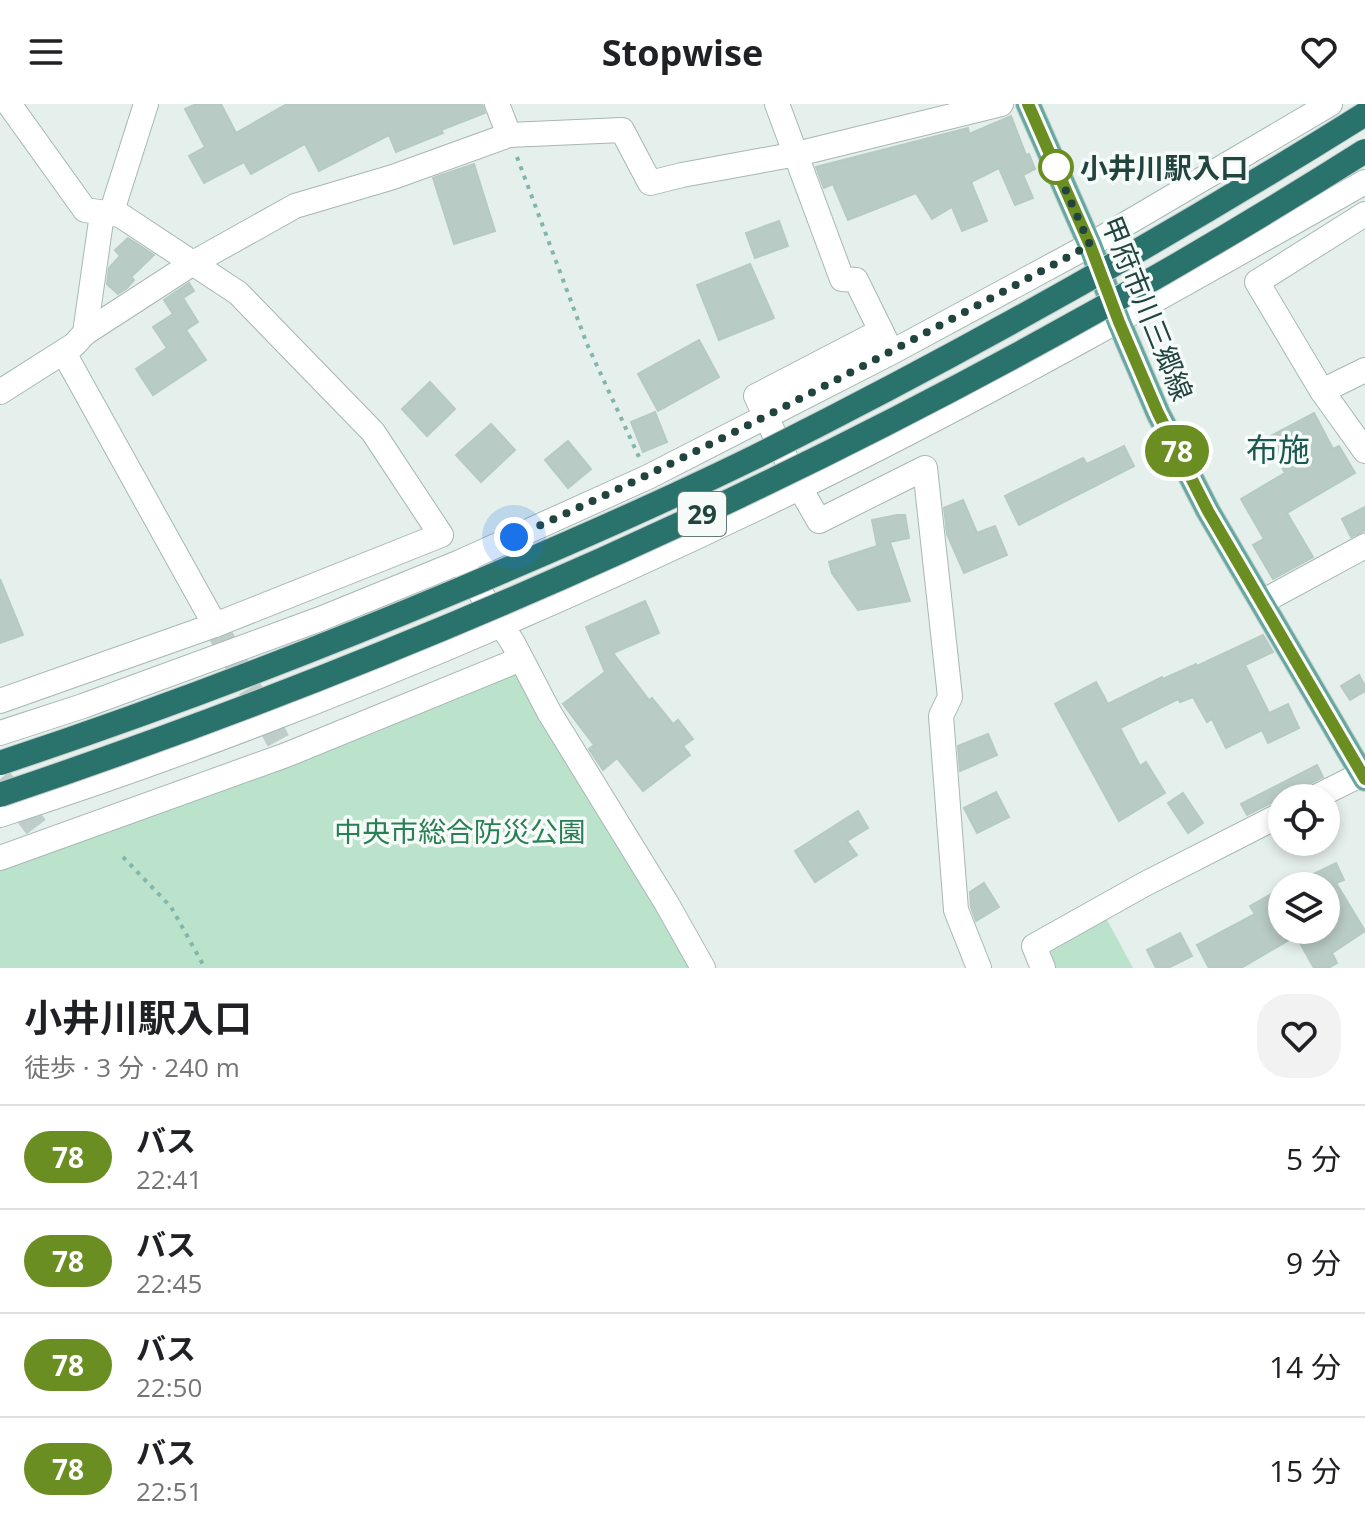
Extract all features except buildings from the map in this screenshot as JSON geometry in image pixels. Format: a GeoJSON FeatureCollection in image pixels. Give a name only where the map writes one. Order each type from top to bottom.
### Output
{"type":"FeatureCollection","features":[{"type":"Feature","properties":{"kind":"highway","name":"29"},"geometry":{"type":"LineString","coordinates":[[0,763],[218,687],[355,633],[627,517],[753,458],[1048,301],[1199,216],[1365,114]]}},
{"type":"Feature","properties":{"kind":"highway","name":"29"},"geometry":{"type":"LineString","coordinates":[[0,795],[261,702],[507,603],[634,546],[836,449],[993,367],[1207,246],[1365,151]]}},
{"type":"Feature","properties":{"kind":"main road","name":"甲府市川三郷線"},"geometry":{"type":"LineString","coordinates":[[1033,106],[1158,413],[1201,497],[1364,777]]}},
{"type":"Feature","properties":{"kind":"street"},"geometry":{"type":"LineString","coordinates":[[9,104],[85,210],[120,215],[238,293],[373,432],[502,626],[549,712],[703,968]]}},
{"type":"Feature","properties":{"kind":"street"},"geometry":{"type":"LineString","coordinates":[[85,333],[106,214],[146,104]]}},
{"type":"Feature","properties":{"kind":"street"},"geometry":{"type":"LineString","coordinates":[[497,104],[509,135]]}},
{"type":"Feature","properties":{"kind":"street"},"geometry":{"type":"LineString","coordinates":[[777,104],[842,279],[856,280],[886,342]]}},
{"type":"Feature","properties":{"kind":"street"},"geometry":{"type":"LineString","coordinates":[[0,392],[64,353],[85,333],[193,263],[295,206],[393,177],[509,135],[622,130],[650,183],[797,154],[1001,104]]}},
{"type":"Feature","properties":{"kind":"street"},"geometry":{"type":"LineString","coordinates":[[0,733],[83,706],[320,619],[460,562],[648,477],[765,417],[886,342],[1090,245],[1330,104]]}},
{"type":"Feature","properties":{"kind":"street"},"geometry":{"type":"LineString","coordinates":[[1353,104],[1365,125]]}},
{"type":"Feature","properties":{"kind":"street"},"geometry":{"type":"LineString","coordinates":[[0,815],[235,732],[502,626],[800,488],[1119,322],[1365,182]]}},
{"type":"Feature","properties":{"kind":"street"},"geometry":{"type":"LineString","coordinates":[[1365,214],[1257,282],[1322,391],[1365,451]]}},
{"type":"Feature","properties":{"kind":"street"},"geometry":{"type":"LineString","coordinates":[[64,353],[215,625]]}},
{"type":"Feature","properties":{"kind":"street"},"geometry":{"type":"LineString","coordinates":[[1322,391],[1365,370]]}},
{"type":"Feature","properties":{"kind":"street"},"geometry":{"type":"LineString","coordinates":[[765,417],[819,521],[925,468],[950,697],[941,716],[956,910],[979,968]]}},
{"type":"Feature","properties":{"kind":"street"},"geometry":{"type":"LineString","coordinates":[[0,701],[215,625],[441,535]]}},
{"type":"Feature","properties":{"kind":"street"},"geometry":{"type":"LineString","coordinates":[[1262,602],[1365,546]]}},
{"type":"Feature","properties":{"kind":"street"},"geometry":{"type":"LineString","coordinates":[[0,858],[286,755],[521,659]]}},
{"type":"Feature","properties":{"kind":"street"},"geometry":{"type":"LineString","coordinates":[[1340,787],[1364,777]]}},
{"type":"Feature","properties":{"kind":"street"},"geometry":{"type":"LineString","coordinates":[[1043,968],[1034,946],[1143,885],[1268,821]]}},
{"type":"Feature","properties":{"kind":"path"},"geometry":{"type":"LineString","coordinates":[[509,135],[587,344],[648,477]]}},
{"type":"Feature","properties":{"kind":"path"},"geometry":{"type":"LineString","coordinates":[[123,857],[171,907],[205,968]]}},
{"type":"Feature","properties":{"kind":"green space","name":"中央市総合防災公園"},"geometry":{"type":"Polygon","coordinates":[[[521,659],[703,968],[0,968],[0,858],[521,659]]]}},
{"type":"Feature","properties":{"kind":"green space"},"geometry":{"type":"Polygon","coordinates":[[[1106,918],[1133,968],[1056,968],[1050,948],[1106,918]]]}},
{"type":"Feature","properties":{"kind":"tunnel"},"geometry":{"type":"LineString","coordinates":[[215,625],[286,755]]}},
{"type":"Feature","properties":{"kind":"tunnel"},"geometry":{"type":"LineString","coordinates":[[0,779],[46,840]]}},
{"type":"Feature","properties":{"kind":"bus line","name":"78"},"geometry":{"type":"LineString","coordinates":[[1028,104],[1090,245],[1158,413],[1208,511],[1365,779]]}},
{"type":"Feature","properties":{"kind":"place","name":"小井川駅入口"},"geometry":{"type":"Point","coordinates":[1056,167]}},
{"type":"Feature","properties":{"kind":"district","name":"布施"},"geometry":{"type":"Point","coordinates":[1278,448]}},
{"type":"Feature","properties":{"kind":"route"},"geometry":{"type":"LineString","coordinates":[[514,537],[648,477],[892,352],[1090,245],[1051,157],[1056,167]]}}]}
